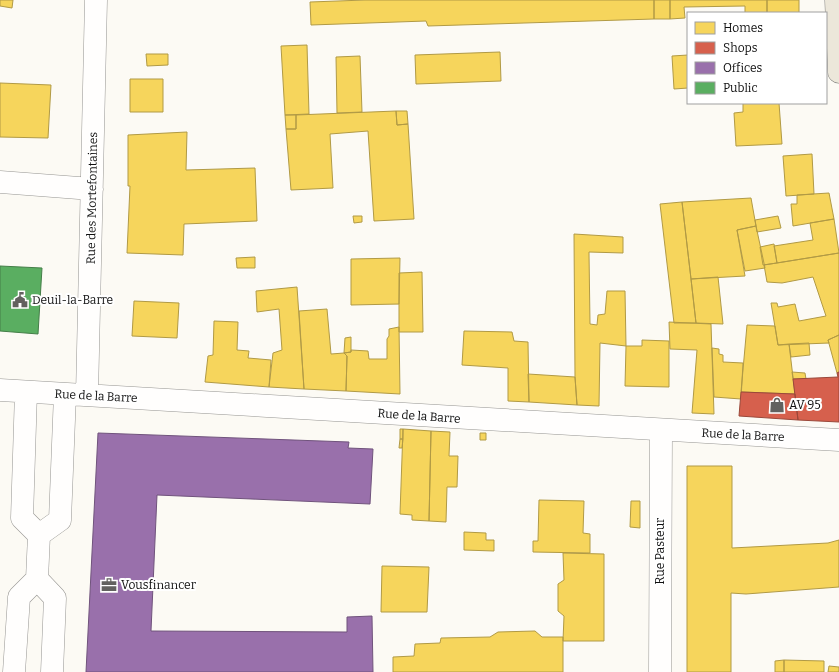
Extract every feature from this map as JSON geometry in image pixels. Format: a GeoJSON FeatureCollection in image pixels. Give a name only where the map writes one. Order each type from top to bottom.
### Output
{"type":"FeatureCollection","features":[{"type":"Feature","properties":{"kind":"main road"},"geometry":{"type":"LineString","coordinates":[[836,0],[839,72]]}},
{"type":"Feature","properties":{"kind":"street","name":"Rue des Mortefontaines"},"geometry":{"type":"LineString","coordinates":[[87,396],[96,0]]}},
{"type":"Feature","properties":{"kind":"street"},"geometry":{"type":"LineString","coordinates":[[0,182],[92,188]]}},
{"type":"Feature","properties":{"kind":"street","name":"Rue de la Barre"},"geometry":{"type":"LineString","coordinates":[[0,390],[661,431],[839,440]]}},
{"type":"Feature","properties":{"kind":"street"},"geometry":{"type":"LineString","coordinates":[[14,672],[19,596],[37,579],[39,535],[22,518],[26,392]]}},
{"type":"Feature","properties":{"kind":"street"},"geometry":{"type":"LineString","coordinates":[[39,535],[60,520],[65,394]]}},
{"type":"Feature","properties":{"kind":"street","name":"Rue Pasteur"},"geometry":{"type":"LineString","coordinates":[[660,672],[661,431]]}},
{"type":"Feature","properties":{"kind":"street"},"geometry":{"type":"LineString","coordinates":[[37,579],[56,598],[52,672]]}},
{"type":"Feature","properties":{"kind":"building: Homes"},"geometry":{"type":"Polygon","coordinates":[[[0,0],[13,0],[12,8],[0,6],[0,0]]]}},
{"type":"Feature","properties":{"kind":"building: Homes"},"geometry":{"type":"Polygon","coordinates":[[[365,0],[654,0],[654,19],[428,26],[426,21],[311,25],[310,2],[365,0]]]}},
{"type":"Feature","properties":{"kind":"building: Homes"},"geometry":{"type":"Polygon","coordinates":[[[654,0],[670,0],[670,19],[654,19],[654,0]]]}},
{"type":"Feature","properties":{"kind":"building: Homes"},"geometry":{"type":"Polygon","coordinates":[[[670,0],[767,0],[767,12],[745,12],[745,6],[684,7],[685,18],[670,19],[670,0]]]}},
{"type":"Feature","properties":{"kind":"building: Homes"},"geometry":{"type":"Polygon","coordinates":[[[767,0],[799,0],[799,12],[767,12],[767,0]]]}},
{"type":"Feature","properties":{"kind":"building: Homes"},"geometry":{"type":"Polygon","coordinates":[[[307,45],[309,114],[285,115],[281,46],[307,45]]]}},
{"type":"Feature","properties":{"kind":"building: Homes"},"geometry":{"type":"Polygon","coordinates":[[[500,52],[501,81],[416,84],[415,55],[500,52]]]}},
{"type":"Feature","properties":{"kind":"building: Homes"},"geometry":{"type":"Polygon","coordinates":[[[146,54],[168,54],[168,65],[147,66],[146,54]]]}},
{"type":"Feature","properties":{"kind":"building: Homes"},"geometry":{"type":"Polygon","coordinates":[[[687,55],[687,88],[674,89],[672,56],[687,55]]]}},
{"type":"Feature","properties":{"kind":"building: Homes"},"geometry":{"type":"Polygon","coordinates":[[[360,56],[362,112],[337,113],[336,57],[360,56]]]}},
{"type":"Feature","properties":{"kind":"building: Homes"},"geometry":{"type":"Polygon","coordinates":[[[130,79],[163,79],[163,112],[130,112],[130,79]]]}},
{"type":"Feature","properties":{"kind":"building: Homes"},"geometry":{"type":"Polygon","coordinates":[[[0,83],[51,85],[48,138],[0,137],[0,83]]]}},
{"type":"Feature","properties":{"kind":"building: Homes"},"geometry":{"type":"Polygon","coordinates":[[[743,104],[779,104],[782,144],[736,146],[734,113],[743,112],[743,104]]]}},
{"type":"Feature","properties":{"kind":"building: Homes"},"geometry":{"type":"Polygon","coordinates":[[[396,111],[397,125],[408,124],[414,219],[374,221],[368,131],[330,134],[333,188],[291,190],[286,129],[296,129],[296,115],[396,111]]]}},
{"type":"Feature","properties":{"kind":"building: Homes"},"geometry":{"type":"Polygon","coordinates":[[[396,111],[407,111],[408,124],[397,125],[396,111]]]}},
{"type":"Feature","properties":{"kind":"building: Homes"},"geometry":{"type":"Polygon","coordinates":[[[285,115],[296,115],[296,129],[286,129],[285,115]]]}},
{"type":"Feature","properties":{"kind":"building: Homes"},"geometry":{"type":"Polygon","coordinates":[[[187,132],[186,170],[255,168],[257,221],[184,224],[183,255],[127,253],[130,186],[128,186],[128,135],[187,132]]]}},
{"type":"Feature","properties":{"kind":"building: Homes"},"geometry":{"type":"Polygon","coordinates":[[[812,154],[814,194],[786,196],[783,156],[812,154]]]}},
{"type":"Feature","properties":{"kind":"building: Homes"},"geometry":{"type":"Polygon","coordinates":[[[829,193],[834,219],[793,226],[791,204],[797,204],[797,195],[829,193]]]}},
{"type":"Feature","properties":{"kind":"building: Homes"},"geometry":{"type":"Polygon","coordinates":[[[751,198],[756,226],[737,230],[745,276],[691,279],[682,202],[751,198]]]}},
{"type":"Feature","properties":{"kind":"building: Homes"},"geometry":{"type":"Polygon","coordinates":[[[682,202],[696,323],[674,323],[660,204],[682,202]]]}},
{"type":"Feature","properties":{"kind":"building: Homes"},"geometry":{"type":"Polygon","coordinates":[[[353,216],[362,216],[362,222],[354,223],[353,216]]]}},
{"type":"Feature","properties":{"kind":"building: Homes"},"geometry":{"type":"Polygon","coordinates":[[[778,216],[781,228],[757,232],[755,220],[778,216]]]}},
{"type":"Feature","properties":{"kind":"building: Homes"},"geometry":{"type":"Polygon","coordinates":[[[834,219],[839,253],[777,263],[774,246],[813,240],[810,223],[834,219]]]}},
{"type":"Feature","properties":{"kind":"building: Homes"},"geometry":{"type":"Polygon","coordinates":[[[756,226],[765,268],[745,271],[737,230],[756,226]]]}},
{"type":"Feature","properties":{"kind":"building: Homes"},"geometry":{"type":"Polygon","coordinates":[[[574,234],[623,237],[623,253],[589,252],[590,324],[597,325],[598,315],[605,314],[607,291],[625,291],[626,346],[600,343],[599,406],[577,405],[575,377],[574,234]]]}},
{"type":"Feature","properties":{"kind":"building: Homes"},"geometry":{"type":"Polygon","coordinates":[[[774,244],[777,263],[763,265],[760,247],[774,244]]]}},
{"type":"Feature","properties":{"kind":"building: Homes"},"geometry":{"type":"Polygon","coordinates":[[[839,253],[839,335],[828,340],[829,343],[778,345],[771,303],[777,303],[778,307],[795,304],[799,321],[826,316],[813,277],[782,283],[767,282],[764,265],[839,253]]]}},
{"type":"Feature","properties":{"kind":"building: Homes"},"geometry":{"type":"Polygon","coordinates":[[[255,257],[255,268],[237,268],[236,258],[255,257]]]}},
{"type":"Feature","properties":{"kind":"building: Homes"},"geometry":{"type":"Polygon","coordinates":[[[400,258],[399,304],[351,305],[351,259],[400,258]]]}},
{"type":"Feature","properties":{"kind":"building: Homes"},"geometry":{"type":"Polygon","coordinates":[[[422,272],[423,332],[399,332],[399,273],[422,272]]]}},
{"type":"Feature","properties":{"kind":"building: Homes"},"geometry":{"type":"Polygon","coordinates":[[[718,277],[723,324],[696,323],[691,279],[718,277]]]}},
{"type":"Feature","properties":{"kind":"building: Homes"},"geometry":{"type":"Polygon","coordinates":[[[297,287],[304,389],[269,387],[273,353],[282,350],[279,309],[257,312],[256,291],[297,287]]]}},
{"type":"Feature","properties":{"kind":"building: Homes"},"geometry":{"type":"Polygon","coordinates":[[[134,301],[179,303],[177,338],[132,336],[134,301]]]}},
{"type":"Feature","properties":{"kind":"building: Homes"},"geometry":{"type":"Polygon","coordinates":[[[327,309],[331,354],[344,353],[347,356],[346,391],[304,389],[299,311],[327,309]]]}},
{"type":"Feature","properties":{"kind":"building: Homes"},"geometry":{"type":"Polygon","coordinates":[[[214,321],[238,322],[237,350],[249,351],[248,358],[271,360],[269,387],[205,382],[208,356],[213,355],[214,321]]]}},
{"type":"Feature","properties":{"kind":"building: Homes"},"geometry":{"type":"Polygon","coordinates":[[[669,322],[711,324],[714,414],[692,413],[697,350],[670,349],[669,322]]]}},
{"type":"Feature","properties":{"kind":"building: Homes"},"geometry":{"type":"Polygon","coordinates":[[[747,325],[775,326],[778,345],[789,344],[795,394],[741,392],[747,325]]]}},
{"type":"Feature","properties":{"kind":"building: Homes"},"geometry":{"type":"Polygon","coordinates":[[[399,327],[400,394],[346,391],[347,356],[344,353],[351,352],[351,350],[368,351],[369,359],[387,359],[387,339],[389,336],[389,329],[399,327]]]}},
{"type":"Feature","properties":{"kind":"building: Homes"},"geometry":{"type":"Polygon","coordinates":[[[464,331],[512,332],[514,341],[528,342],[529,402],[508,401],[508,368],[462,365],[464,331]]]}},
{"type":"Feature","properties":{"kind":"building: Homes"},"geometry":{"type":"Polygon","coordinates":[[[839,335],[839,372],[837,373],[828,340],[839,335]]]}},
{"type":"Feature","properties":{"kind":"building: Homes"},"geometry":{"type":"Polygon","coordinates":[[[351,337],[351,352],[344,353],[345,338],[351,337]]]}},
{"type":"Feature","properties":{"kind":"building: Homes"},"geometry":{"type":"Polygon","coordinates":[[[642,340],[669,341],[669,387],[625,386],[626,346],[642,346],[642,340]]]}},
{"type":"Feature","properties":{"kind":"building: Homes"},"geometry":{"type":"Polygon","coordinates":[[[809,343],[810,355],[791,357],[789,344],[809,343]]]}},
{"type":"Feature","properties":{"kind":"building: Homes"},"geometry":{"type":"Polygon","coordinates":[[[712,348],[719,349],[719,354],[723,355],[723,362],[743,363],[741,399],[714,397],[712,348]]]}},
{"type":"Feature","properties":{"kind":"building: Homes"},"geometry":{"type":"Polygon","coordinates":[[[792,372],[805,373],[806,379],[793,379],[792,372]]]}},
{"type":"Feature","properties":{"kind":"building: Homes"},"geometry":{"type":"Polygon","coordinates":[[[528,374],[575,377],[577,405],[529,402],[528,374]]]}},
{"type":"Feature","properties":{"kind":"building: Homes"},"geometry":{"type":"Polygon","coordinates":[[[400,429],[403,429],[403,439],[400,439],[400,429]]]}},
{"type":"Feature","properties":{"kind":"building: Homes"},"geometry":{"type":"Polygon","coordinates":[[[403,429],[431,431],[429,521],[412,520],[412,515],[400,514],[403,429]]]}},
{"type":"Feature","properties":{"kind":"building: Homes"},"geometry":{"type":"Polygon","coordinates":[[[431,431],[450,432],[449,456],[458,456],[457,487],[447,487],[446,522],[429,521],[431,431]]]}},
{"type":"Feature","properties":{"kind":"building: Homes"},"geometry":{"type":"Polygon","coordinates":[[[480,433],[486,433],[486,440],[480,440],[480,433]]]}},
{"type":"Feature","properties":{"kind":"building: Homes"},"geometry":{"type":"Polygon","coordinates":[[[400,439],[403,439],[402,448],[399,448],[400,439]]]}},
{"type":"Feature","properties":{"kind":"building: Homes"},"geometry":{"type":"Polygon","coordinates":[[[687,466],[732,466],[732,548],[828,543],[839,540],[839,587],[746,594],[731,593],[731,672],[687,672],[687,466]]]}},
{"type":"Feature","properties":{"kind":"building: Homes"},"geometry":{"type":"Polygon","coordinates":[[[539,500],[584,501],[583,533],[590,534],[590,553],[533,552],[533,541],[538,541],[539,500]]]}},
{"type":"Feature","properties":{"kind":"building: Homes"},"geometry":{"type":"Polygon","coordinates":[[[631,501],[640,501],[640,528],[630,527],[631,501]]]}},
{"type":"Feature","properties":{"kind":"building: Homes"},"geometry":{"type":"Polygon","coordinates":[[[464,532],[486,533],[486,540],[494,540],[494,551],[464,550],[464,532]]]}},
{"type":"Feature","properties":{"kind":"building: Homes"},"geometry":{"type":"Polygon","coordinates":[[[563,553],[604,554],[604,641],[563,641],[564,616],[558,611],[558,584],[564,580],[563,553]]]}},
{"type":"Feature","properties":{"kind":"building: Homes"},"geometry":{"type":"Polygon","coordinates":[[[382,566],[429,567],[427,612],[381,612],[382,566]]]}},
{"type":"Feature","properties":{"kind":"building: Homes"},"geometry":{"type":"Polygon","coordinates":[[[535,631],[542,637],[563,637],[563,672],[393,672],[393,657],[414,656],[415,644],[440,643],[441,638],[490,637],[498,632],[535,631]]]}},
{"type":"Feature","properties":{"kind":"building: Homes"},"geometry":{"type":"Polygon","coordinates":[[[784,660],[824,661],[824,672],[784,672],[784,660]]]}},
{"type":"Feature","properties":{"kind":"building: Homes"},"geometry":{"type":"Polygon","coordinates":[[[784,660],[784,672],[775,672],[775,661],[784,660]]]}},
{"type":"Feature","properties":{"kind":"building: Homes"},"geometry":{"type":"Polygon","coordinates":[[[829,666],[839,667],[839,672],[828,672],[829,666]]]}},
{"type":"Feature","properties":{"kind":"building: Shops"},"geometry":{"type":"Polygon","coordinates":[[[839,372],[839,422],[798,420],[793,379],[838,377],[837,373],[839,372]]]}},
{"type":"Feature","properties":{"kind":"building: Shops"},"geometry":{"type":"Polygon","coordinates":[[[741,392],[795,394],[798,420],[739,416],[741,392]]]}},
{"type":"Feature","properties":{"kind":"building: Offices"},"geometry":{"type":"Polygon","coordinates":[[[98,433],[349,442],[348,448],[373,449],[370,504],[157,495],[151,631],[347,632],[347,617],[372,616],[373,672],[86,672],[98,433]]]}},
{"type":"Feature","properties":{"kind":"building: Public","name":"Deuil-la-Barre"},"geometry":{"type":"Polygon","coordinates":[[[0,266],[42,268],[38,334],[0,331],[0,266]]]}},
{"type":"Feature","properties":{"kind":"place","name":"Deuil-la-Barre"},"geometry":{"type":"Point","coordinates":[20,300]}},
{"type":"Feature","properties":{"kind":"place","name":"AV 95"},"geometry":{"type":"Point","coordinates":[777,405]}},
{"type":"Feature","properties":{"kind":"place","name":"Vousfinancer"},"geometry":{"type":"Point","coordinates":[109,585]}}]}
